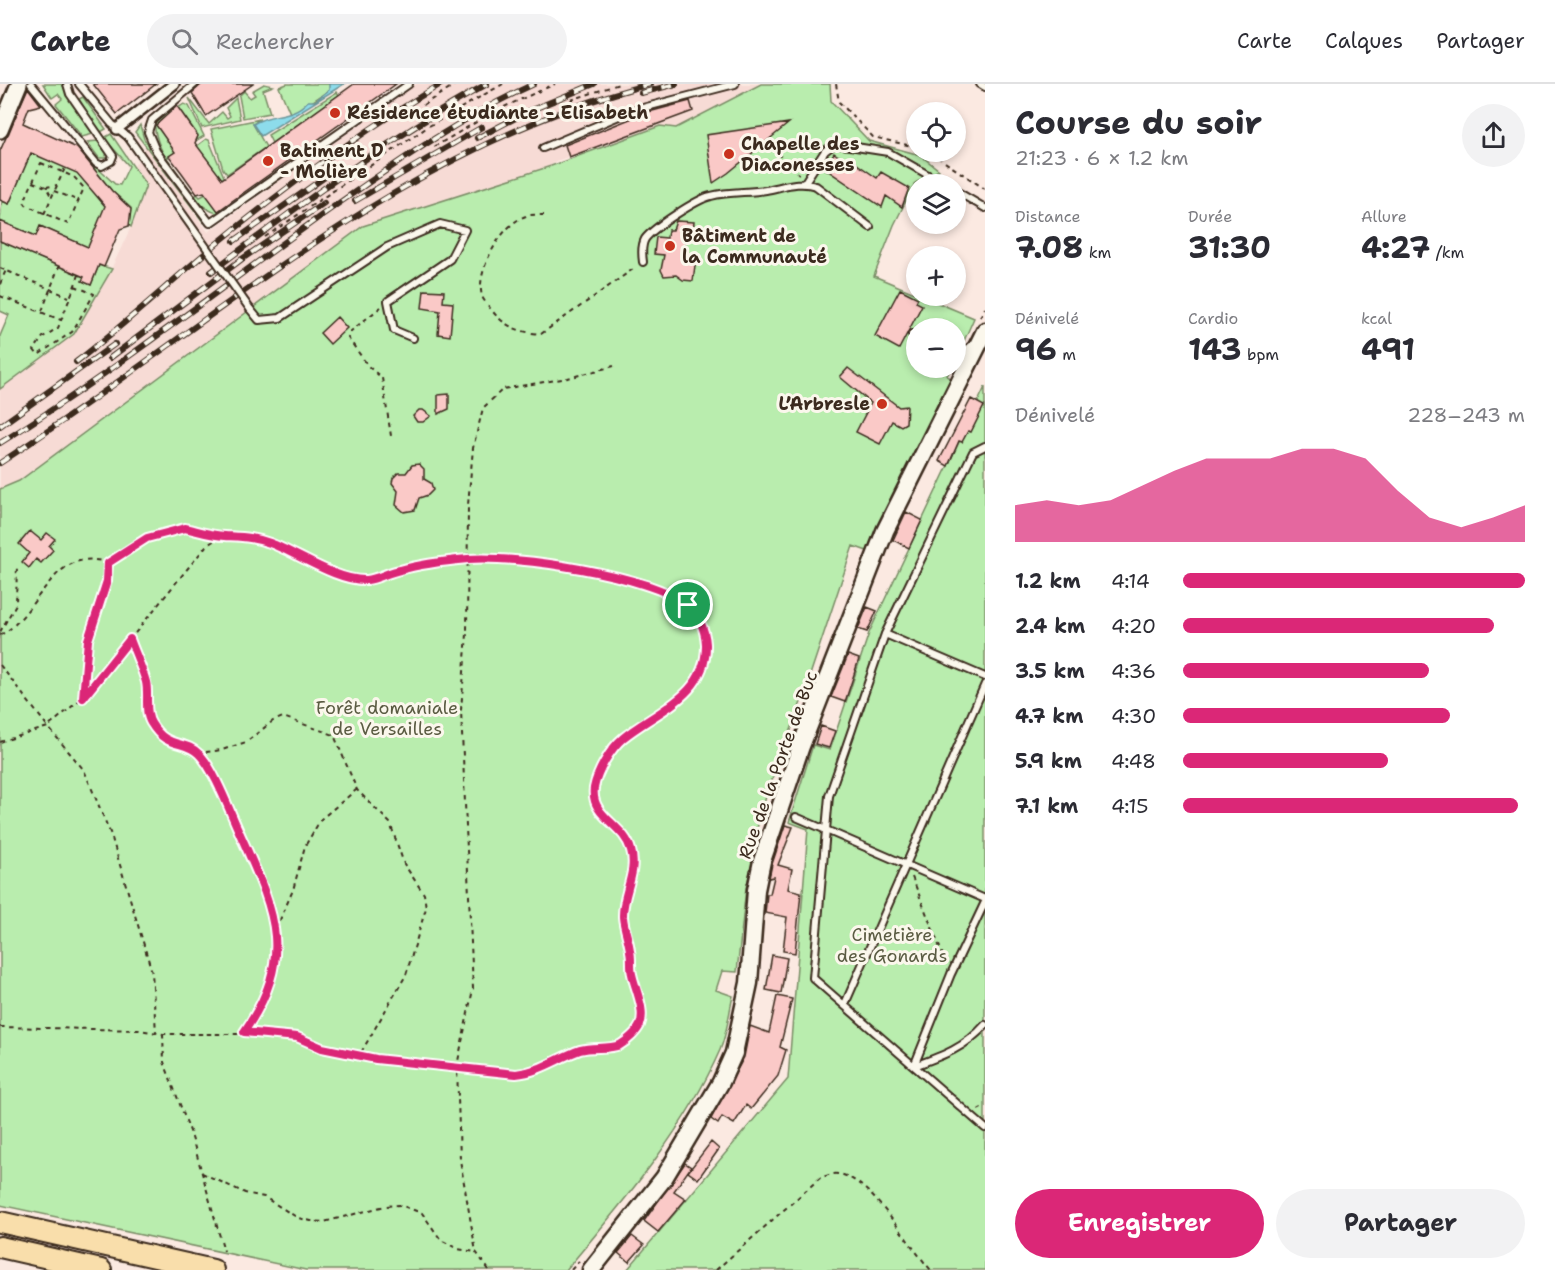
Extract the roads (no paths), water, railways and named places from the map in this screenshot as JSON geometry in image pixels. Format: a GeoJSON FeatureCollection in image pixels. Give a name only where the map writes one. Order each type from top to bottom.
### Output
{"type":"FeatureCollection","features":[{"type":"Feature","properties":{"kind":"highway"},"geometry":{"type":"LineString","coordinates":[[0,1222],[213,1270]]}},
{"type":"Feature","properties":{"kind":"highway"},"geometry":{"type":"LineString","coordinates":[[0,1247],[101,1270]]}},
{"type":"Feature","properties":{"kind":"main road","name":"Rue de la Porte de Buc"},"geometry":{"type":"LineString","coordinates":[[591,1270],[664,1178],[721,1082],[734,1053],[749,983],[756,890],[762,861],[801,746],[885,531],[984,339]]}},
{"type":"Feature","properties":{"kind":"street"},"geometry":{"type":"LineString","coordinates":[[0,130],[19,84]]}},
{"type":"Feature","properties":{"kind":"street"},"geometry":{"type":"LineString","coordinates":[[117,129],[174,84]]}},
{"type":"Feature","properties":{"kind":"lane"},"geometry":{"type":"LineString","coordinates":[[31,84],[96,164],[102,166],[108,164],[113,156],[70,94],[67,84]]}},
{"type":"Feature","properties":{"kind":"lane"},"geometry":{"type":"LineString","coordinates":[[79,84],[117,129],[128,137],[259,320],[280,318],[387,247],[440,224],[465,230],[450,259],[388,301],[394,330],[413,338]]}},
{"type":"Feature","properties":{"kind":"lane"},"geometry":{"type":"LineString","coordinates":[[195,84],[152,120],[148,132],[156,151],[210,223],[409,84]]}},
{"type":"Feature","properties":{"kind":"lane"},"geometry":{"type":"LineString","coordinates":[[543,148],[630,111],[735,84]]}},
{"type":"Feature","properties":{"kind":"lane"},"geometry":{"type":"LineString","coordinates":[[980,84],[985,87]]}},
{"type":"Feature","properties":{"kind":"lane"},"geometry":{"type":"LineString","coordinates":[[805,182],[825,151],[833,145],[888,152],[926,174]]}},
{"type":"Feature","properties":{"kind":"lane"},"geometry":{"type":"LineString","coordinates":[[643,262],[642,251],[645,239],[671,218],[708,196],[805,182],[816,186],[870,227]]}},
{"type":"Feature","properties":{"kind":"lane"},"geometry":{"type":"LineString","coordinates":[[966,197],[985,208]]}},
{"type":"Feature","properties":{"kind":"lane"},"geometry":{"type":"LineString","coordinates":[[966,351],[984,339]]}},
{"type":"Feature","properties":{"kind":"lane"},"geometry":{"type":"LineString","coordinates":[[985,446],[973,452],[885,634],[829,796],[813,978],[985,1128]]}},
{"type":"Feature","properties":{"kind":"lane"},"geometry":{"type":"LineString","coordinates":[[885,634],[985,677]]}},
{"type":"Feature","properties":{"kind":"lane"},"geometry":{"type":"LineString","coordinates":[[845,1004],[908,866],[985,684]]}},
{"type":"Feature","properties":{"kind":"lane"},"geometry":{"type":"LineString","coordinates":[[796,817],[826,828],[985,901],[951,974],[914,1066]]}},
{"type":"Feature","properties":{"kind":"lane"},"geometry":{"type":"LineString","coordinates":[[914,1066],[971,1042],[985,1025]]}},
{"type":"Feature","properties":{"kind":"water"},"geometry":{"type":"Polygon","coordinates":[[[329,84],[344,84],[261,136],[253,124],[295,111],[308,101],[315,101],[329,90],[329,84]]]}},
{"type":"Feature","properties":{"kind":"railway"},"geometry":{"type":"LineString","coordinates":[[76,362],[269,202],[353,140],[441,84]]}},
{"type":"Feature","properties":{"kind":"railway"},"geometry":{"type":"LineString","coordinates":[[211,272],[311,197],[415,127],[487,84]]}},
{"type":"Feature","properties":{"kind":"railway"},"geometry":{"type":"LineString","coordinates":[[0,443],[84,388],[329,210],[404,159],[454,126],[534,84]]}},
{"type":"Feature","properties":{"kind":"railway"},"geometry":{"type":"LineString","coordinates":[[477,138],[529,111],[594,84]]}},
{"type":"Feature","properties":{"kind":"railway"},"geometry":{"type":"LineString","coordinates":[[0,463],[232,299],[390,195],[473,151],[559,113],[650,84]]}},
{"type":"Feature","properties":{"kind":"railway"},"geometry":{"type":"LineString","coordinates":[[641,93],[676,84]]}},
{"type":"Feature","properties":{"kind":"railway"},"geometry":{"type":"LineString","coordinates":[[355,201],[482,127]]}},
{"type":"Feature","properties":{"kind":"railway"},"geometry":{"type":"LineString","coordinates":[[234,241],[332,172]]}},
{"type":"Feature","properties":{"kind":"railway"},"geometry":{"type":"LineString","coordinates":[[110,358],[242,259],[324,203]]}},
{"type":"Feature","properties":{"kind":"railway"},"geometry":{"type":"LineString","coordinates":[[0,426],[115,344]]}},
{"type":"Feature","properties":{"kind":"place","name":"Résidence étudiante - Elisabeth"},"geometry":{"type":"Point","coordinates":[335,113]}},
{"type":"Feature","properties":{"kind":"place","name":"Chapelle des Diaconesses"},"geometry":{"type":"Point","coordinates":[729,154]}},
{"type":"Feature","properties":{"kind":"place","name":"Batiment D - Molière"},"geometry":{"type":"Point","coordinates":[268,161]}},
{"type":"Feature","properties":{"kind":"place","name":"Bâtiment de la Communauté"},"geometry":{"type":"Point","coordinates":[670,246]}},
{"type":"Feature","properties":{"kind":"place","name":"L’Arbresle"},"geometry":{"type":"Point","coordinates":[882,404]}},
{"type":"Feature","properties":{"kind":"park label","name":"Forêt domaniale de Versailles"},"geometry":{"type":"Point","coordinates":[387,718]}},
{"type":"Feature","properties":{"kind":"park label","name":"Cimetière des Gonards"},"geometry":{"type":"Point","coordinates":[892,945]}}]}
